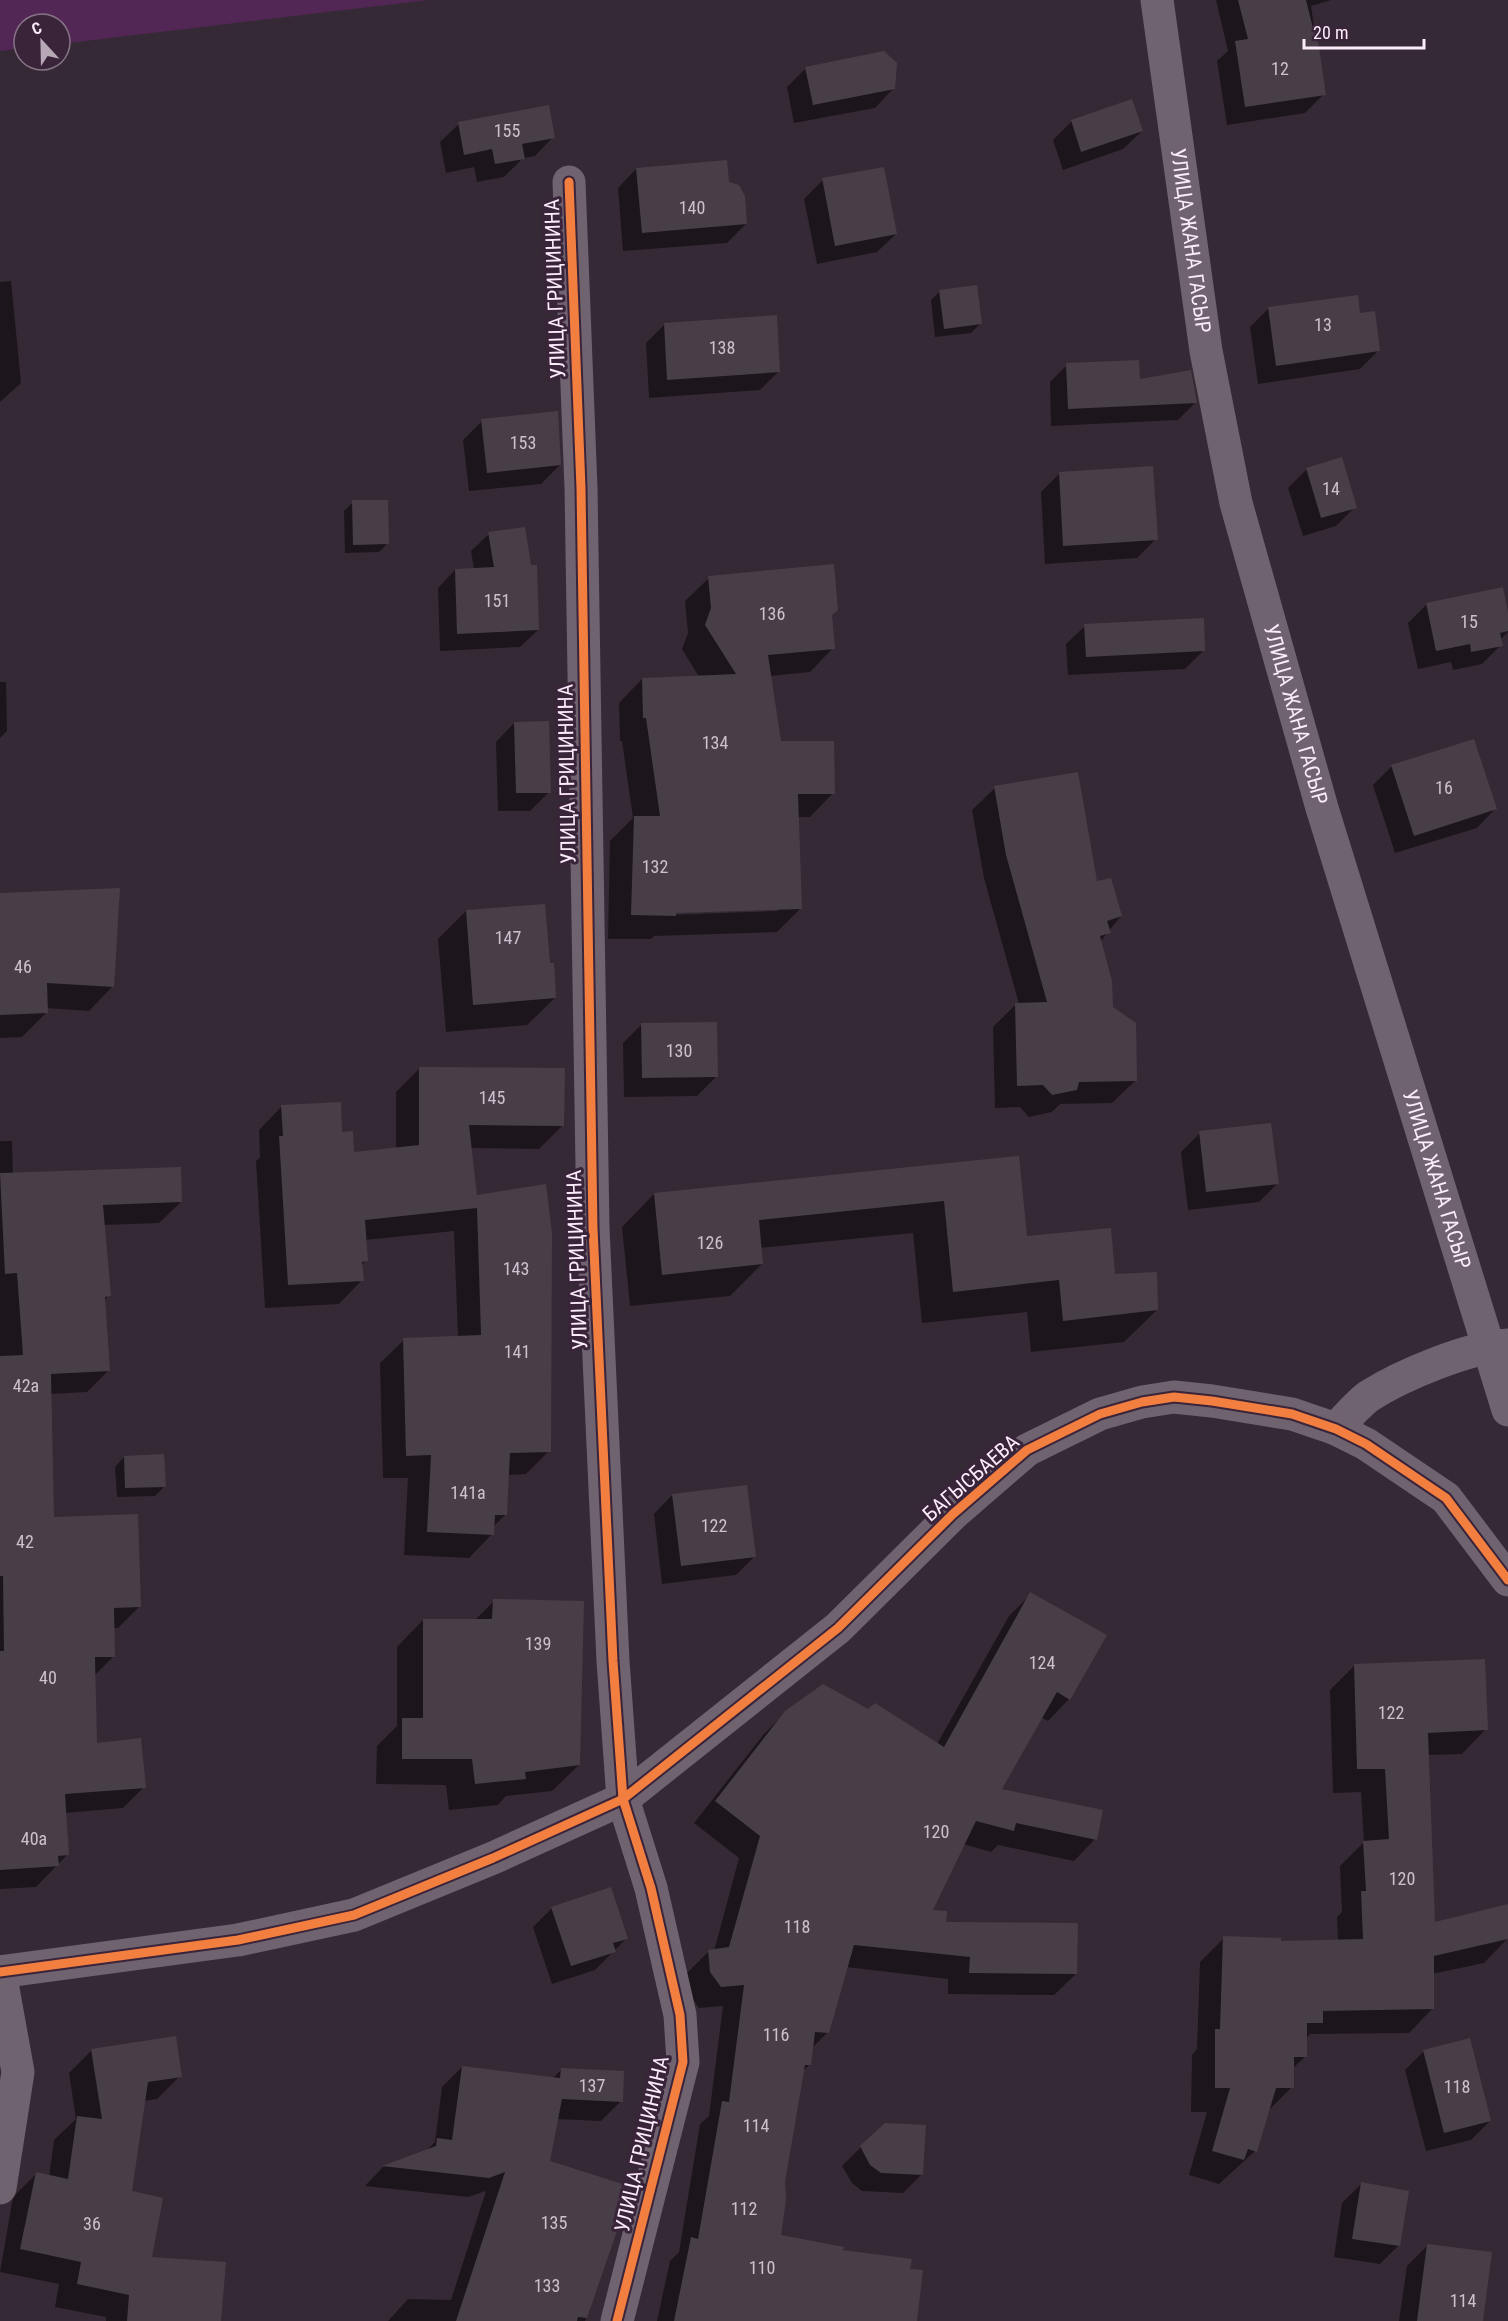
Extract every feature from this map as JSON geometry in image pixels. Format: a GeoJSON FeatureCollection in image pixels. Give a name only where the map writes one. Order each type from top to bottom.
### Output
{"type":"FeatureCollection","features":[{"type":"Feature","properties":{"kind":"street","name":"УЛИЦА ЖАНА ГАСЫР"},"geometry":{"type":"LineString","coordinates":[[1157,0],[1206,351],[1236,502],[1322,808],[1472,1290],[1497,1346],[1508,1410]]}},
{"type":"Feature","properties":{"kind":"street","name":"УЛИЦА ГРИЦИНИНА"},"geometry":{"type":"LineString","coordinates":[[569,182],[581,488],[593,1228],[613,1661],[623,1798],[651,1888],[680,2015],[683,2061],[617,2321]]}},
{"type":"Feature","properties":{"kind":"street"},"geometry":{"type":"LineString","coordinates":[[1336,1429],[1369,1397],[1437,1364],[1497,1346]]}},
{"type":"Feature","properties":{"kind":"street","name":"БАГЫСБАЕВА"},"geometry":{"type":"LineString","coordinates":[[0,1972],[238,1940],[354,1915],[494,1858],[623,1798],[837,1628],[953,1514],[1027,1450],[1100,1414],[1142,1402],[1174,1397],[1292,1414],[1336,1429],[1366,1444],[1446,1498],[1507,1578]]}},
{"type":"Feature","properties":{"kind":"street"},"geometry":{"type":"LineString","coordinates":[[0,1972],[18,2072],[0,2188]]}},
{"type":"Feature","properties":{"kind":"shaded area"},"geometry":{"type":"Polygon","coordinates":[[[0,0],[428,0],[72,43],[72,12],[12,12],[12,50],[0,51],[0,0]]]}},
{"type":"Feature","properties":{"kind":"building"},"geometry":{"type":"Polygon","coordinates":[[[1238,0],[1306,0],[1314,32],[1317,34],[1326,95],[1245,107],[1235,41],[1248,39],[1238,0]]]}},
{"type":"Feature","properties":{"kind":"building"},"geometry":{"type":"Polygon","coordinates":[[[884,51],[897,63],[895,89],[813,105],[805,67],[884,51]]]}},
{"type":"Feature","properties":{"kind":"building"},"geometry":{"type":"Polygon","coordinates":[[[1132,99],[1143,131],[1081,152],[1071,120],[1132,99]]]}},
{"type":"Feature","properties":{"kind":"building"},"geometry":{"type":"Polygon","coordinates":[[[549,105],[555,138],[522,144],[525,159],[495,164],[492,149],[464,155],[458,122],[549,105]]]}},
{"type":"Feature","properties":{"kind":"building"},"geometry":{"type":"Polygon","coordinates":[[[727,160],[729,182],[739,185],[745,196],[747,224],[642,233],[636,168],[727,160]]]}},
{"type":"Feature","properties":{"kind":"building"},"geometry":{"type":"Polygon","coordinates":[[[884,167],[897,234],[835,246],[822,178],[884,167]]]}},
{"type":"Feature","properties":{"kind":"building"},"geometry":{"type":"Polygon","coordinates":[[[977,285],[982,324],[944,329],[939,290],[977,285]]]}},
{"type":"Feature","properties":{"kind":"building"},"geometry":{"type":"Polygon","coordinates":[[[1358,295],[1360,313],[1375,311],[1380,351],[1276,366],[1268,307],[1358,295]]]}},
{"type":"Feature","properties":{"kind":"building"},"geometry":{"type":"Polygon","coordinates":[[[777,315],[780,372],[667,380],[664,323],[777,315]]]}},
{"type":"Feature","properties":{"kind":"building"},"geometry":{"type":"Polygon","coordinates":[[[1139,360],[1140,379],[1191,370],[1197,403],[1068,409],[1066,363],[1139,360]]]}},
{"type":"Feature","properties":{"kind":"building"},"geometry":{"type":"Polygon","coordinates":[[[558,411],[561,465],[487,473],[481,419],[558,411]]]}},
{"type":"Feature","properties":{"kind":"building"},"geometry":{"type":"Polygon","coordinates":[[[1342,457],[1357,508],[1321,518],[1306,468],[1342,457]]]}},
{"type":"Feature","properties":{"kind":"building"},"geometry":{"type":"Polygon","coordinates":[[[1153,466],[1158,540],[1063,546],[1059,472],[1153,466]]]}},
{"type":"Feature","properties":{"kind":"building"},"geometry":{"type":"Polygon","coordinates":[[[352,500],[388,500],[389,544],[353,545],[352,500]]]}},
{"type":"Feature","properties":{"kind":"building"},"geometry":{"type":"Polygon","coordinates":[[[525,527],[531,565],[537,565],[539,630],[457,634],[455,569],[494,567],[488,532],[525,527]]]}},
{"type":"Feature","properties":{"kind":"building"},"geometry":{"type":"Polygon","coordinates":[[[834,564],[838,610],[832,615],[835,649],[768,655],[781,741],[834,741],[835,794],[798,794],[802,909],[676,913],[676,916],[631,915],[634,816],[660,816],[646,718],[643,718],[642,678],[736,674],[705,625],[711,608],[708,576],[834,564]]]}},
{"type":"Feature","properties":{"kind":"building"},"geometry":{"type":"Polygon","coordinates":[[[1503,587],[1508,612],[1508,631],[1500,633],[1503,646],[1471,652],[1470,644],[1436,651],[1426,603],[1503,587]]]}},
{"type":"Feature","properties":{"kind":"building"},"geometry":{"type":"Polygon","coordinates":[[[1204,618],[1205,651],[1086,657],[1084,624],[1204,618]]]}},
{"type":"Feature","properties":{"kind":"building"},"geometry":{"type":"Polygon","coordinates":[[[549,721],[551,793],[516,793],[514,722],[549,721]]]}},
{"type":"Feature","properties":{"kind":"building"},"geometry":{"type":"Polygon","coordinates":[[[1474,739],[1497,809],[1414,836],[1391,765],[1474,739]]]}},
{"type":"Feature","properties":{"kind":"building"},"geometry":{"type":"Polygon","coordinates":[[[1078,772],[1097,881],[1111,878],[1122,916],[1107,921],[1111,933],[1100,936],[1112,981],[1113,1007],[1136,1023],[1137,1081],[1079,1082],[1077,1090],[1052,1095],[1043,1085],[1017,1086],[1015,1003],[1047,1002],[1006,855],[994,786],[1078,772]]]}},
{"type":"Feature","properties":{"kind":"building"},"geometry":{"type":"Polygon","coordinates":[[[120,888],[114,987],[47,983],[48,1013],[0,1015],[0,893],[120,888]]]}},
{"type":"Feature","properties":{"kind":"building"},"geometry":{"type":"Polygon","coordinates":[[[545,904],[550,963],[554,963],[556,998],[473,1005],[466,910],[545,904]]]}},
{"type":"Feature","properties":{"kind":"building"},"geometry":{"type":"Polygon","coordinates":[[[717,1022],[718,1077],[642,1078],[641,1023],[717,1022]]]}},
{"type":"Feature","properties":{"kind":"building"},"geometry":{"type":"Polygon","coordinates":[[[419,1067],[565,1068],[564,1126],[469,1125],[477,1195],[546,1184],[552,1233],[551,1452],[510,1453],[507,1515],[495,1515],[494,1535],[427,1532],[431,1455],[406,1456],[403,1338],[481,1335],[477,1208],[365,1220],[368,1261],[362,1262],[364,1281],[288,1285],[279,1136],[283,1136],[281,1105],[341,1102],[342,1132],[353,1131],[354,1152],[419,1145],[419,1067]]]}},
{"type":"Feature","properties":{"kind":"building"},"geometry":{"type":"Polygon","coordinates":[[[1271,1123],[1279,1184],[1206,1192],[1199,1131],[1271,1123]]]}},
{"type":"Feature","properties":{"kind":"building"},"geometry":{"type":"Polygon","coordinates":[[[1019,1156],[1027,1236],[1111,1228],[1115,1274],[1157,1272],[1158,1310],[1063,1321],[1059,1280],[953,1292],[944,1201],[759,1220],[763,1264],[662,1275],[654,1193],[1019,1156]]]}},
{"type":"Feature","properties":{"kind":"building"},"geometry":{"type":"Polygon","coordinates":[[[181,1167],[182,1202],[103,1205],[111,1296],[105,1297],[110,1371],[51,1374],[54,1517],[138,1514],[141,1607],[114,1608],[115,1657],[95,1657],[97,1743],[141,1738],[146,1788],[65,1794],[69,1855],[58,1856],[59,1866],[0,1870],[0,1651],[4,1651],[3,1576],[0,1576],[0,1356],[23,1355],[17,1273],[5,1274],[0,1173],[181,1167]]]}},
{"type":"Feature","properties":{"kind":"building"},"geometry":{"type":"Polygon","coordinates":[[[164,1454],[166,1487],[125,1488],[124,1456],[164,1454]]]}},
{"type":"Feature","properties":{"kind":"building"},"geometry":{"type":"Polygon","coordinates":[[[747,1485],[756,1557],[681,1566],[672,1494],[747,1485]]]}},
{"type":"Feature","properties":{"kind":"building"},"geometry":{"type":"Polygon","coordinates":[[[1030,1592],[1107,1635],[1070,1700],[1057,1692],[1002,1789],[1103,1810],[1097,1840],[1016,1823],[1014,1831],[976,1821],[933,1910],[947,1911],[946,1922],[1078,1923],[1077,1974],[969,1973],[970,1957],[854,1945],[829,2033],[815,2032],[811,2065],[805,2065],[785,2182],[786,2200],[781,2235],[844,2247],[843,2250],[912,2259],[910,2269],[923,2270],[917,2321],[674,2321],[691,2237],[698,2239],[722,2101],[729,2102],[744,1985],[721,1987],[710,1972],[708,1950],[729,1947],[760,1836],[715,1801],[785,1711],[823,1684],[868,1709],[875,1703],[944,1747],[1030,1592]]]}},
{"type":"Feature","properties":{"kind":"building"},"geometry":{"type":"Polygon","coordinates":[[[493,1599],[584,1601],[580,1765],[525,1772],[526,1779],[475,1784],[472,1759],[402,1759],[402,1718],[423,1718],[423,1619],[492,1619],[493,1599]]]}},
{"type":"Feature","properties":{"kind":"building"},"geometry":{"type":"Polygon","coordinates":[[[1485,1659],[1488,1730],[1428,1733],[1435,1922],[1508,1904],[1508,1939],[1434,1956],[1434,2009],[1323,2011],[1323,2023],[1307,2023],[1307,2057],[1294,2057],[1294,2088],[1276,2088],[1257,2152],[1248,2149],[1244,2160],[1212,2151],[1230,2088],[1215,2088],[1215,2029],[1220,2029],[1223,1936],[1281,1938],[1281,1941],[1363,1939],[1361,1891],[1366,1891],[1363,1841],[1389,1839],[1385,1769],[1357,1769],[1354,1664],[1485,1659]]]}},
{"type":"Feature","properties":{"kind":"building"},"geometry":{"type":"Polygon","coordinates":[[[611,1887],[628,1939],[613,1943],[616,1952],[571,1966],[551,1907],[611,1887]]]}},
{"type":"Feature","properties":{"kind":"building"},"geometry":{"type":"Polygon","coordinates":[[[176,2036],[182,2077],[148,2082],[132,2191],[163,2198],[152,2257],[226,2262],[221,2321],[127,2321],[129,2295],[77,2284],[81,2262],[20,2249],[36,2172],[68,2179],[77,2116],[102,2119],[91,2049],[176,2036]]]}},
{"type":"Feature","properties":{"kind":"building"},"geometry":{"type":"Polygon","coordinates":[[[1470,2038],[1491,2121],[1444,2133],[1423,2050],[1470,2038]]]}},
{"type":"Feature","properties":{"kind":"building"},"geometry":{"type":"Polygon","coordinates":[[[462,2066],[560,2078],[561,2068],[624,2071],[623,2102],[562,2099],[550,2161],[632,2187],[587,2318],[578,2317],[577,2321],[456,2321],[505,2172],[489,2178],[382,2166],[436,2146],[437,2138],[452,2140],[462,2066]]]}},
{"type":"Feature","properties":{"kind":"building"},"geometry":{"type":"Polygon","coordinates":[[[885,2123],[926,2125],[923,2175],[881,2173],[870,2165],[860,2146],[885,2123]]]}},
{"type":"Feature","properties":{"kind":"building"},"geometry":{"type":"Polygon","coordinates":[[[1361,2182],[1409,2191],[1400,2246],[1352,2239],[1361,2182]]]}},
{"type":"Feature","properties":{"kind":"building"},"geometry":{"type":"Polygon","coordinates":[[[1427,2244],[1492,2252],[1483,2321],[1417,2321],[1427,2244]]]}},
{"type":"Feature","properties":{"kind":"cycle path"},"geometry":{"type":"LineString","coordinates":[[569,182],[581,488],[593,1228],[613,1661],[623,1799],[651,1888],[680,2015],[683,2062],[617,2321]]}},
{"type":"Feature","properties":{"kind":"cycle path"},"geometry":{"type":"LineString","coordinates":[[0,1972],[238,1940],[354,1915],[493,1858],[623,1799],[838,1628],[953,1514],[1027,1450],[1100,1414],[1142,1402],[1174,1397],[1212,1401],[1292,1414],[1336,1429],[1366,1444],[1446,1498],[1508,1580]]}}]}
